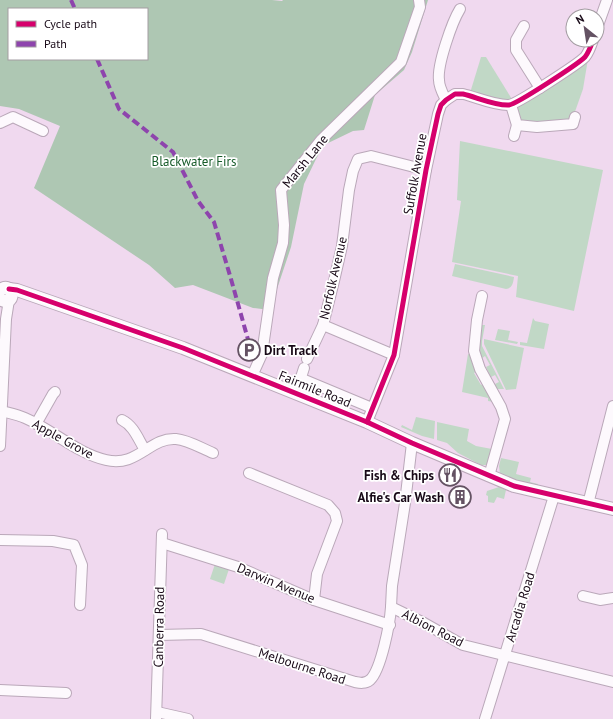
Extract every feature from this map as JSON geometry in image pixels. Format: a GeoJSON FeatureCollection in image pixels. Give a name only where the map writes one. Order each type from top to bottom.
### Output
{"type":"FeatureCollection","features":[{"type":"Feature","properties":{"kind":"main road","name":"Fairmile Road"},"geometry":{"type":"LineString","coordinates":[[4,294],[31,296],[183,348],[367,422],[412,446],[514,486],[613,509]]}},
{"type":"Feature","properties":{"kind":"street","name":"Marsh Lane"},"geometry":{"type":"LineString","coordinates":[[252,376],[262,354],[273,278],[283,243],[284,225],[281,190],[321,140],[401,62],[420,7],[419,0]]}},
{"type":"Feature","properties":{"kind":"street"},"geometry":{"type":"LineString","coordinates":[[460,9],[455,17],[448,36],[438,79],[446,100],[455,94],[463,94],[499,104],[511,105],[582,60],[590,48]]}},
{"type":"Feature","properties":{"kind":"street"},"geometry":{"type":"LineString","coordinates":[[524,26],[516,40],[516,50],[540,88]]}},
{"type":"Feature","properties":{"kind":"street","name":"Suffolk Avenue"},"geometry":{"type":"LineString","coordinates":[[367,422],[394,355],[426,170],[438,114],[441,105],[446,100]]}},
{"type":"Feature","properties":{"kind":"street"},"geometry":{"type":"LineString","coordinates":[[511,105],[517,125],[514,136]]}},
{"type":"Feature","properties":{"kind":"street"},"geometry":{"type":"LineString","coordinates":[[0,123],[13,117],[43,131]]}},
{"type":"Feature","properties":{"kind":"street"},"geometry":{"type":"LineString","coordinates":[[517,125],[537,127],[573,124],[575,117]]}},
{"type":"Feature","properties":{"kind":"street","name":"Norfolk Avenue"},"geometry":{"type":"LineString","coordinates":[[296,393],[300,378],[323,324],[342,246],[352,171],[358,159],[371,156],[426,170]]}},
{"type":"Feature","properties":{"kind":"street"},"geometry":{"type":"LineString","coordinates":[[0,446],[6,319],[4,294]]}},
{"type":"Feature","properties":{"kind":"street"},"geometry":{"type":"LineString","coordinates":[[482,296],[477,320],[474,351],[480,368],[501,406],[505,420],[489,476]]}},
{"type":"Feature","properties":{"kind":"street"},"geometry":{"type":"LineString","coordinates":[[323,324],[394,355]]}},
{"type":"Feature","properties":{"kind":"street","name":"Fairmile Road"},"geometry":{"type":"LineString","coordinates":[[300,378],[372,408]]}},
{"type":"Feature","properties":{"kind":"street"},"geometry":{"type":"LineString","coordinates":[[36,424],[55,392]]}},
{"type":"Feature","properties":{"kind":"street"},"geometry":{"type":"LineString","coordinates":[[588,504],[613,406]]}},
{"type":"Feature","properties":{"kind":"street","name":"Apple Grove"},"geometry":{"type":"LineString","coordinates":[[2,411],[24,417],[62,440],[91,455],[107,461],[125,461],[165,440],[178,439],[213,453]]}},
{"type":"Feature","properties":{"kind":"street"},"geometry":{"type":"LineString","coordinates":[[122,420],[133,428],[145,450]]}},
{"type":"Feature","properties":{"kind":"street","name":"Albion Road"},"geometry":{"type":"LineString","coordinates":[[412,446],[392,586],[391,607],[424,623],[463,645],[613,682]]}},
{"type":"Feature","properties":{"kind":"street"},"geometry":{"type":"LineString","coordinates":[[252,476],[328,505],[335,512],[337,521],[317,574],[314,600]]}},
{"type":"Feature","properties":{"kind":"street","name":"Arcadia Road"},"geometry":{"type":"LineString","coordinates":[[485,719],[554,496]]}},
{"type":"Feature","properties":{"kind":"street","name":"Darwin Avenue"},"geometry":{"type":"LineString","coordinates":[[162,538],[238,566],[314,600],[390,625]]}},
{"type":"Feature","properties":{"kind":"street","name":"Canberra Road"},"geometry":{"type":"LineString","coordinates":[[157,716],[162,538]]}},
{"type":"Feature","properties":{"kind":"street"},"geometry":{"type":"LineString","coordinates":[[0,540],[53,540],[74,545],[82,564],[80,605]]}},
{"type":"Feature","properties":{"kind":"street"},"geometry":{"type":"LineString","coordinates":[[583,596],[600,600],[613,598]]}},
{"type":"Feature","properties":{"kind":"street","name":"Melbourne Road"},"geometry":{"type":"LineString","coordinates":[[159,635],[201,634],[363,684],[369,681],[375,674],[390,625],[391,607]]}},
{"type":"Feature","properties":{"kind":"street"},"geometry":{"type":"LineString","coordinates":[[0,690],[66,693]]}},
{"type":"Feature","properties":{"kind":"street"},"geometry":{"type":"LineString","coordinates":[[157,716],[188,719]]}},
{"type":"Feature","properties":{"kind":"green space","name":"Blackwater Firs"},"geometry":{"type":"Polygon","coordinates":[[[0,0],[428,0],[412,52],[404,70],[375,95],[364,130],[353,131],[324,145],[316,159],[304,184],[291,247],[270,310],[253,308],[193,285],[175,288],[149,265],[34,188],[60,126],[19,109],[0,106],[0,0]]]}},
{"type":"Feature","properties":{"kind":"green space"},"geometry":{"type":"Polygon","coordinates":[[[481,57],[486,57],[513,101],[503,102],[470,93],[481,57]]]}},
{"type":"Feature","properties":{"kind":"green space"},"geometry":{"type":"Polygon","coordinates":[[[588,59],[583,89],[571,123],[520,123],[515,106],[588,59]]]}},
{"type":"Feature","properties":{"kind":"green space"},"geometry":{"type":"Polygon","coordinates":[[[460,141],[603,170],[574,311],[516,297],[518,276],[452,262],[461,201],[457,200],[460,141]]]}},
{"type":"Feature","properties":{"kind":"green space"},"geometry":{"type":"Polygon","coordinates":[[[455,264],[514,277],[513,284],[510,288],[506,289],[452,276],[455,264]]]}},
{"type":"Feature","properties":{"kind":"green space"},"geometry":{"type":"Polygon","coordinates":[[[533,318],[535,321],[549,324],[544,349],[520,345],[520,342],[527,343],[533,318]]]}},
{"type":"Feature","properties":{"kind":"green space"},"geometry":{"type":"Polygon","coordinates":[[[481,325],[485,325],[482,346],[504,389],[497,389],[495,384],[499,382],[495,375],[491,377],[486,367],[490,365],[485,356],[481,359],[479,353],[481,325]]]}},
{"type":"Feature","properties":{"kind":"green space"},"geometry":{"type":"Polygon","coordinates":[[[498,329],[510,331],[508,340],[518,342],[517,344],[495,340],[498,329]]]}},
{"type":"Feature","properties":{"kind":"green space"},"geometry":{"type":"Polygon","coordinates":[[[484,339],[524,348],[516,389],[506,390],[484,344],[484,339]]]}},
{"type":"Feature","properties":{"kind":"green space"},"geometry":{"type":"Polygon","coordinates":[[[468,354],[471,355],[478,370],[474,373],[481,385],[485,383],[494,402],[488,401],[488,398],[462,392],[468,354]]]}},
{"type":"Feature","properties":{"kind":"green space"},"geometry":{"type":"Polygon","coordinates":[[[416,417],[435,421],[434,439],[422,436],[401,427],[402,425],[412,430],[416,417]]]}},
{"type":"Feature","properties":{"kind":"green space"},"geometry":{"type":"Polygon","coordinates":[[[437,422],[469,429],[467,441],[476,446],[492,449],[487,465],[481,465],[458,453],[447,443],[437,440],[437,422]]]}},
{"type":"Feature","properties":{"kind":"green space"},"geometry":{"type":"Polygon","coordinates":[[[501,458],[519,462],[516,474],[531,478],[530,482],[538,484],[537,487],[520,483],[500,474],[499,466],[501,458]]]}},
{"type":"Feature","properties":{"kind":"green space"},"geometry":{"type":"Polygon","coordinates":[[[499,487],[506,490],[504,499],[497,497],[494,503],[488,502],[488,496],[486,495],[487,491],[499,487]]]}},
{"type":"Feature","properties":{"kind":"green space"},"geometry":{"type":"Polygon","coordinates":[[[215,564],[229,569],[224,584],[210,579],[215,564]]]}},
{"type":"Feature","properties":{"kind":"marked path"},"geometry":{"type":"LineString","coordinates":[[71,0],[75,8]]}},
{"type":"Feature","properties":{"kind":"marked path"},"geometry":{"type":"LineString","coordinates":[[97,60],[119,109],[173,152],[198,201],[214,222],[249,343],[262,354]]}},
{"type":"Feature","properties":{"kind":"cycle path"},"geometry":{"type":"LineString","coordinates":[[367,422],[394,355],[426,170],[441,105],[455,94],[463,94],[498,104],[509,105],[523,98],[580,61],[585,57],[590,48]]}},
{"type":"Feature","properties":{"kind":"cycle path"},"geometry":{"type":"LineString","coordinates":[[9,289],[17,290],[183,348],[367,422],[412,443],[514,486],[613,509]]}},
{"type":"Feature","properties":{"kind":"place","name":"Dirt Track"},"geometry":{"type":"Point","coordinates":[249,350]}},
{"type":"Feature","properties":{"kind":"place","name":"Fish & Chips"},"geometry":{"type":"Point","coordinates":[450,475]}},
{"type":"Feature","properties":{"kind":"place","name":"Alfie's Car Wash"},"geometry":{"type":"Point","coordinates":[460,497]}}]}
